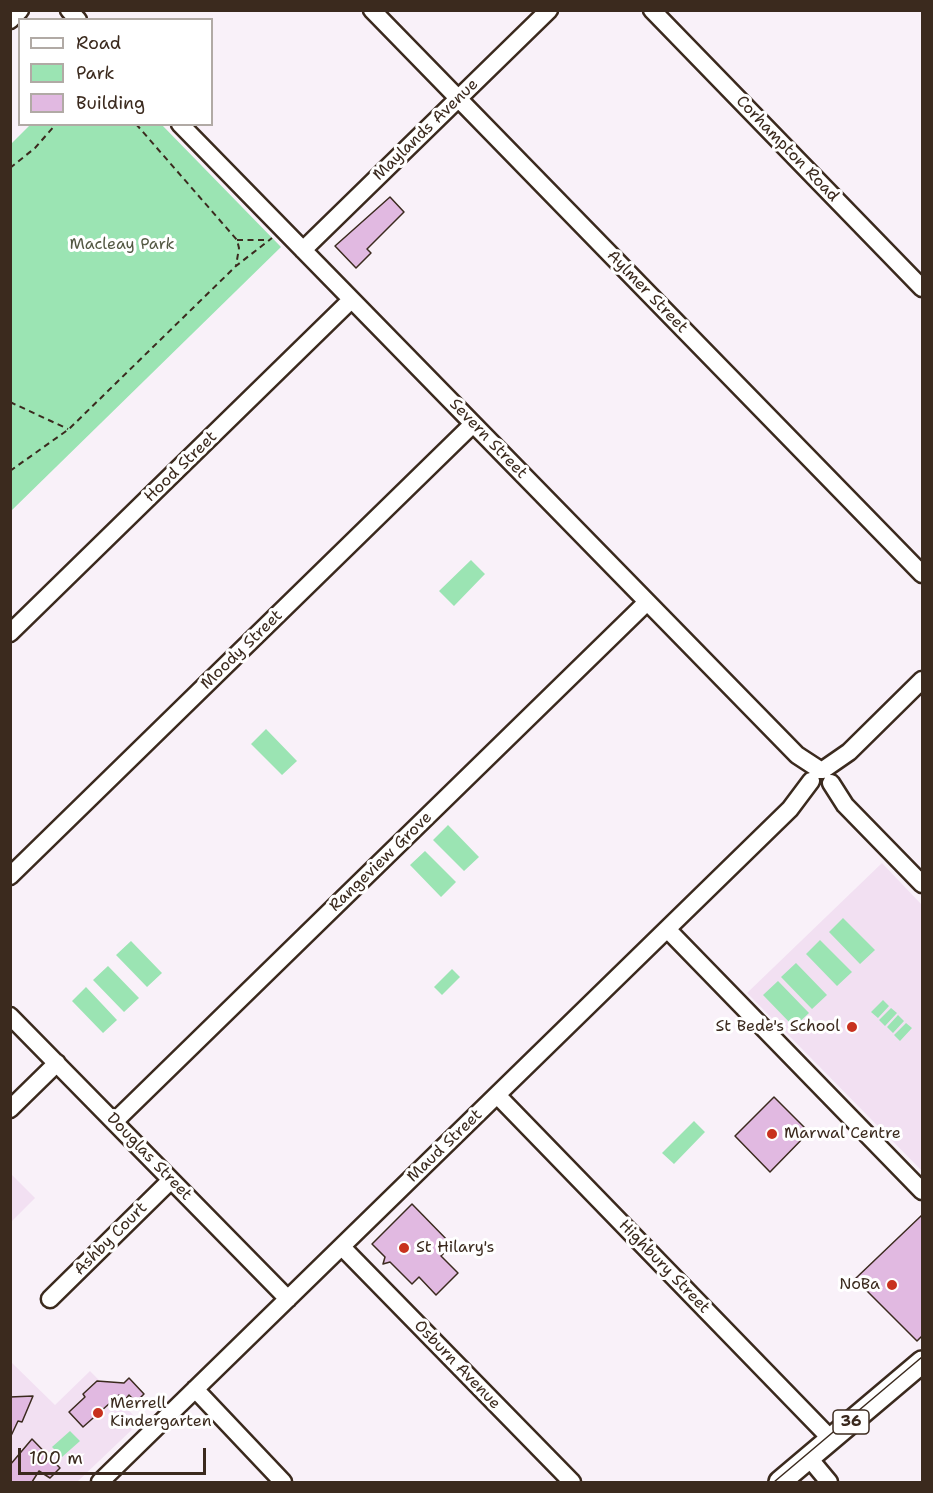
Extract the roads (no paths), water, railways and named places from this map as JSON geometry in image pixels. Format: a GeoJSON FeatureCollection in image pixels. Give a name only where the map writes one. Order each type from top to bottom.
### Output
{"type":"FeatureCollection","features":[{"type":"Feature","properties":{"kind":"main road","name":"36"},"geometry":{"type":"LineString","coordinates":[[780,1482],[922,1362]]}},
{"type":"Feature","properties":{"kind":"street"},"geometry":{"type":"LineString","coordinates":[[10,20],[20,10]]}},
{"type":"Feature","properties":{"kind":"street","name":"Aylmer Street"},"geometry":{"type":"LineString","coordinates":[[372,10],[922,574]]}},
{"type":"Feature","properties":{"kind":"street","name":"Maylands Avenue"},"geometry":{"type":"LineString","coordinates":[[303,250],[549,10]]}},
{"type":"Feature","properties":{"kind":"street","name":"Corhampton Road"},"geometry":{"type":"LineString","coordinates":[[652,10],[922,288]]}},
{"type":"Feature","properties":{"kind":"street","name":"Severn Street"},"geometry":{"type":"LineString","coordinates":[[182,126],[922,884]]}},
{"type":"Feature","properties":{"kind":"street","name":"Hood Street"},"geometry":{"type":"LineString","coordinates":[[10,633],[351,300]]}},
{"type":"Feature","properties":{"kind":"street","name":"Moody Street"},"geometry":{"type":"LineString","coordinates":[[10,876],[473,424]]}},
{"type":"Feature","properties":{"kind":"street","name":"Rangeview Grove"},"geometry":{"type":"LineString","coordinates":[[114,1122],[647,602]]}},
{"type":"Feature","properties":{"kind":"street","name":"Maud Street"},"geometry":{"type":"LineString","coordinates":[[100,1482],[922,680]]}},
{"type":"Feature","properties":{"kind":"street"},"geometry":{"type":"LineString","coordinates":[[667,929],[922,1191]]}},
{"type":"Feature","properties":{"kind":"street","name":"Douglas Street"},"geometry":{"type":"LineString","coordinates":[[10,1016],[288,1299]]}},
{"type":"Feature","properties":{"kind":"street"},"geometry":{"type":"LineString","coordinates":[[10,1109],[57,1063]]}},
{"type":"Feature","properties":{"kind":"street","name":"Highbury Street"},"geometry":{"type":"LineString","coordinates":[[497,1095],[831,1439]]}},
{"type":"Feature","properties":{"kind":"street","name":"Ashby Court"},"geometry":{"type":"LineString","coordinates":[[50,1299],[171,1180]]}},
{"type":"Feature","properties":{"kind":"street","name":"Osburn Avenue"},"geometry":{"type":"LineString","coordinates":[[342,1247],[572,1482]]}},
{"type":"Feature","properties":{"kind":"street"},"geometry":{"type":"LineString","coordinates":[[195,1389],[283,1482]]}},
{"type":"Feature","properties":{"kind":"street"},"geometry":{"type":"LineString","coordinates":[[808,1458],[829,1482]]}},
{"type":"Feature","properties":{"kind":"tram line"},"geometry":{"type":"LineString","coordinates":[[774,1482],[922,1357]]}},
{"type":"Feature","properties":{"kind":"place","name":"St Bede's School"},"geometry":{"type":"Point","coordinates":[852,1027]}},
{"type":"Feature","properties":{"kind":"place","name":"Marwal Centre"},"geometry":{"type":"Point","coordinates":[772,1134]}},
{"type":"Feature","properties":{"kind":"place","name":"St Hilary's"},"geometry":{"type":"Point","coordinates":[404,1248]}},
{"type":"Feature","properties":{"kind":"place","name":"NoBa"},"geometry":{"type":"Point","coordinates":[892,1285]}},
{"type":"Feature","properties":{"kind":"place","name":"Merrell Kindergarten"},"geometry":{"type":"Point","coordinates":[98,1413]}},
{"type":"Feature","properties":{"kind":"park label","name":"Macleay Park"},"geometry":{"type":"Point","coordinates":[122,245]}}]}
